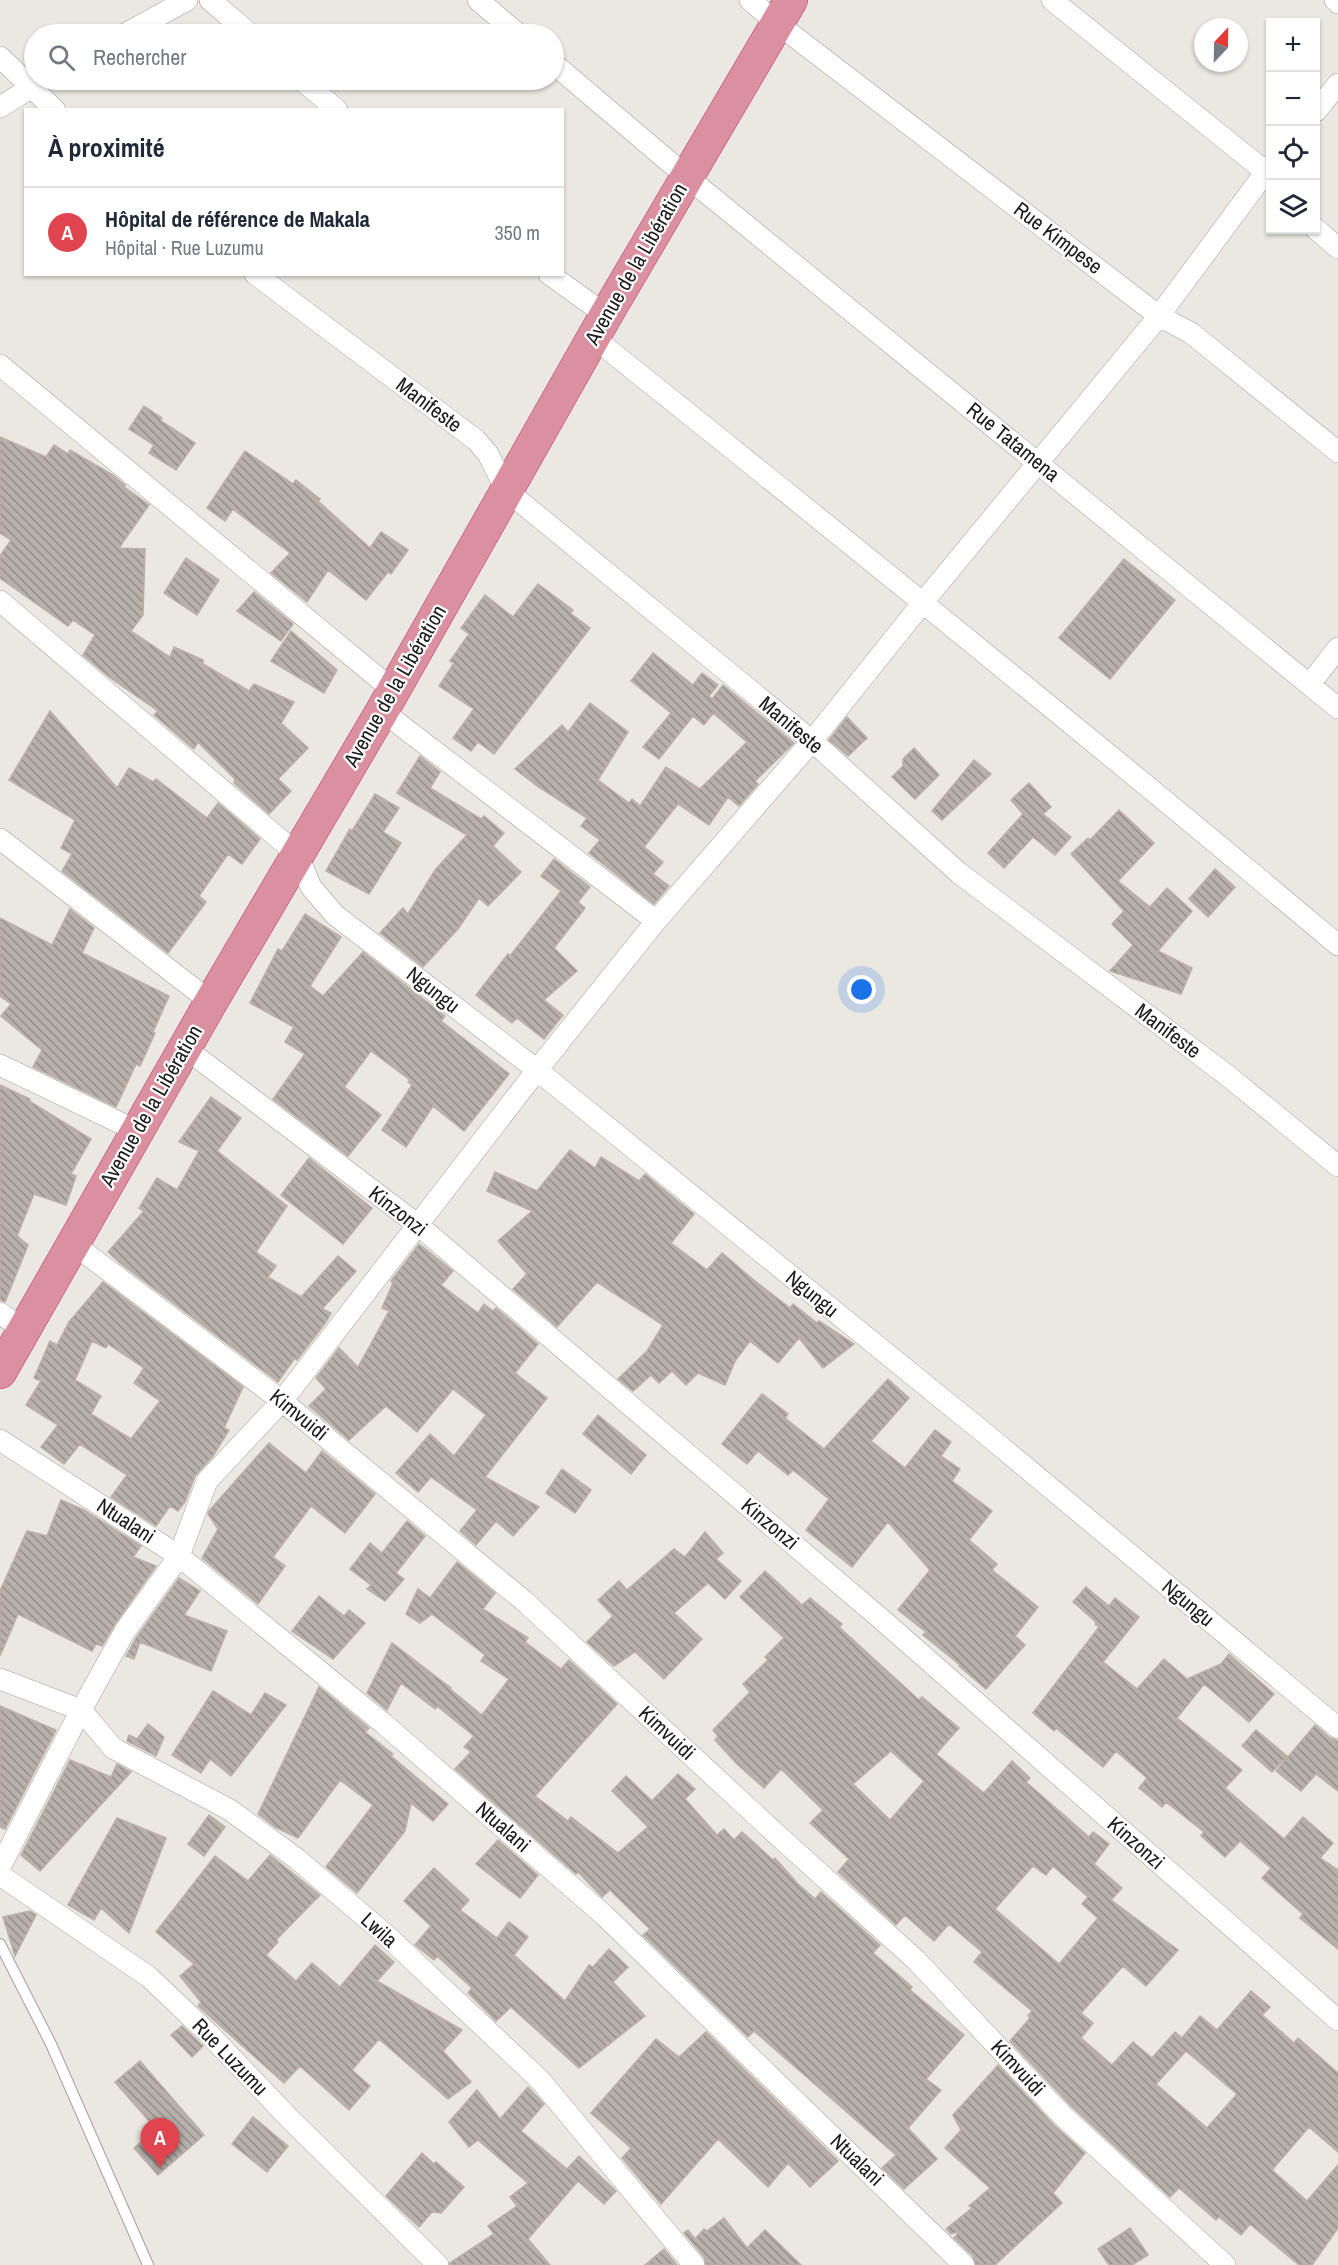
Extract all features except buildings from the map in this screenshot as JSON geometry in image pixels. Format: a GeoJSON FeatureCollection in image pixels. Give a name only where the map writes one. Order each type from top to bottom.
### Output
{"type":"FeatureCollection","features":[{"type":"Feature","properties":{"kind":"highway","name":"Avenue de la Libération"},"geometry":{"type":"LineString","coordinates":[[0,1372],[12,1322],[72,1243],[139,1132],[211,1002],[388,701],[600,326],[784,12]]}},
{"type":"Feature","properties":{"kind":"street"},"geometry":{"type":"LineString","coordinates":[[143,24],[187,0]]}},
{"type":"Feature","properties":{"kind":"street"},"geometry":{"type":"LineString","coordinates":[[210,0],[238,24]]}},
{"type":"Feature","properties":{"kind":"street"},"geometry":{"type":"LineString","coordinates":[[478,0],[506,24]]}},
{"type":"Feature","properties":{"kind":"street","name":"Rue Kimpese"},"geometry":{"type":"LineString","coordinates":[[750,0],[784,12],[1159,316],[1191,333],[1338,452]]}},
{"type":"Feature","properties":{"kind":"street"},"geometry":{"type":"LineString","coordinates":[[1052,0],[1266,171]]}},
{"type":"Feature","properties":{"kind":"street"},"geometry":{"type":"LineString","coordinates":[[0,57],[24,73]]}},
{"type":"Feature","properties":{"kind":"street","name":"Rue Tatamena"},"geometry":{"type":"LineString","coordinates":[[564,72],[687,177],[1338,708]]}},
{"type":"Feature","properties":{"kind":"street"},"geometry":{"type":"LineString","coordinates":[[1320,106],[1338,84]]}},
{"type":"Feature","properties":{"kind":"street"},"geometry":{"type":"LineString","coordinates":[[0,107],[27,90]]}},
{"type":"Feature","properties":{"kind":"street"},"geometry":{"type":"LineString","coordinates":[[42,90],[54,108]]}},
{"type":"Feature","properties":{"kind":"street"},"geometry":{"type":"LineString","coordinates":[[314,90],[335,108]]}},
{"type":"Feature","properties":{"kind":"street"},"geometry":{"type":"LineString","coordinates":[[0,1867],[81,1710],[125,1631],[179,1556],[207,1480],[282,1401],[537,1070],[656,921],[812,741],[1159,316],[1266,177]]}},
{"type":"Feature","properties":{"kind":"street"},"geometry":{"type":"LineString","coordinates":[[1320,232],[1338,248]]}},
{"type":"Feature","properties":{"kind":"street","name":"Manifeste"},"geometry":{"type":"LineString","coordinates":[[258,276],[476,440],[488,454],[506,490],[812,741],[959,873],[1228,1076],[1338,1166]]}},
{"type":"Feature","properties":{"kind":"street"},"geometry":{"type":"LineString","coordinates":[[551,276],[600,326],[924,601],[1338,945]]}},
{"type":"Feature","properties":{"kind":"street"},"geometry":{"type":"LineString","coordinates":[[0,365],[388,701],[656,921]]}},
{"type":"Feature","properties":{"kind":"street"},"geometry":{"type":"LineString","coordinates":[[0,601],[297,854]]}},
{"type":"Feature","properties":{"kind":"street"},"geometry":{"type":"LineString","coordinates":[[1310,684],[1338,648]]}},
{"type":"Feature","properties":{"kind":"street"},"geometry":{"type":"LineString","coordinates":[[0,839],[211,1002]]}},
{"type":"Feature","properties":{"kind":"street","name":"Ngungu"},"geometry":{"type":"LineString","coordinates":[[297,854],[311,887],[335,915],[537,1070],[984,1433],[1338,1728]]}},
{"type":"Feature","properties":{"kind":"street","name":"Kinzonzi"},"geometry":{"type":"LineString","coordinates":[[185,1048],[418,1226],[880,1618],[1338,2020]]}},
{"type":"Feature","properties":{"kind":"street"},"geometry":{"type":"LineString","coordinates":[[0,1065],[139,1132]]}},
{"type":"Feature","properties":{"kind":"street","name":"Kimvuidi"},"geometry":{"type":"LineString","coordinates":[[72,1243],[282,1401],[523,1600],[916,1960],[1063,2116],[1225,2265]]}},
{"type":"Feature","properties":{"kind":"street","name":"Ntualani"},"geometry":{"type":"LineString","coordinates":[[0,1440],[179,1556],[384,1724],[605,1916],[964,2265]]}},
{"type":"Feature","properties":{"kind":"street","name":"Lwila"},"geometry":{"type":"LineString","coordinates":[[0,1678],[81,1710],[113,1748],[230,1810],[297,1859],[385,1934],[540,2080],[694,2265]]}},
{"type":"Feature","properties":{"kind":"street","name":"Rue Luzumu"},"geometry":{"type":"LineString","coordinates":[[0,1875],[149,1977],[209,2034],[287,2116],[438,2265]]}},
{"type":"Feature","properties":{"kind":"lane"},"geometry":{"type":"LineString","coordinates":[[0,1944],[51,2044],[148,2265]]}},
{"type":"Feature","properties":{"kind":"place","name":"Hôpital de référence de Makala"},"geometry":{"type":"Point","coordinates":[160,2168]}}]}
